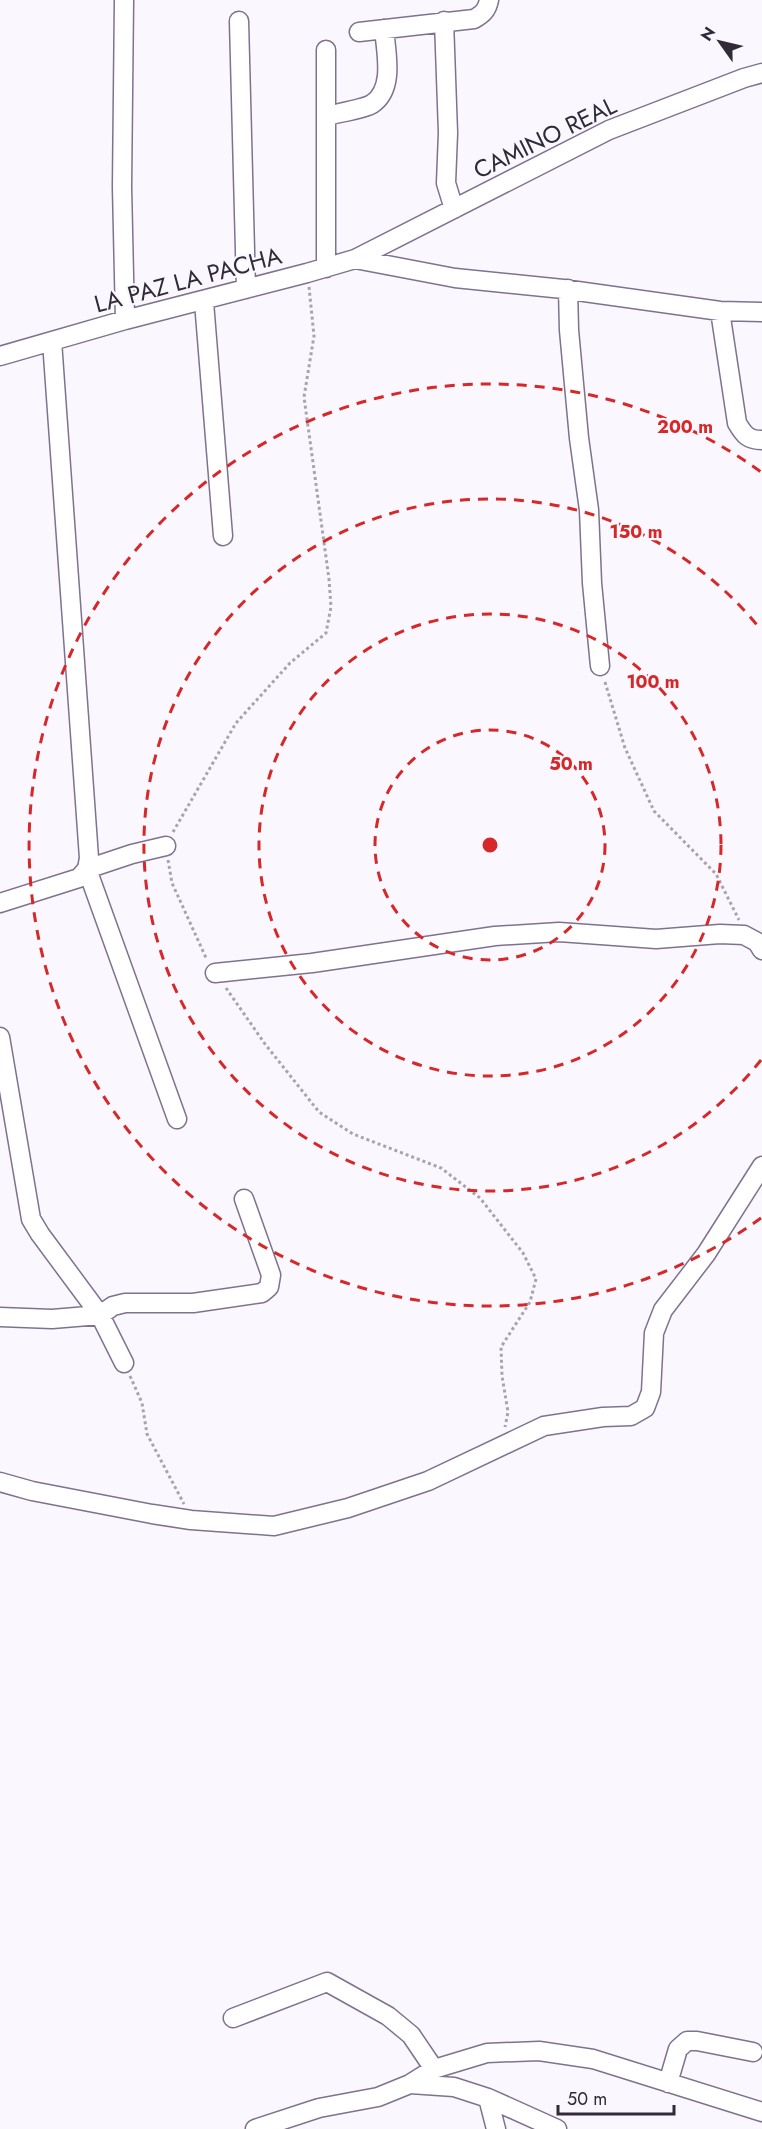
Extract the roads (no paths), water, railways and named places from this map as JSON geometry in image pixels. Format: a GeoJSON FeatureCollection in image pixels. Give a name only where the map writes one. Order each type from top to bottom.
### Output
{"type":"FeatureCollection","features":[{"type":"Feature","properties":{"kind":"street"},"geometry":{"type":"LineString","coordinates":[[124,0],[122,187],[125,320]]}},
{"type":"Feature","properties":{"kind":"street"},"geometry":{"type":"LineString","coordinates":[[359,32],[474,19],[482,15],[489,0]]}},
{"type":"Feature","properties":{"kind":"street"},"geometry":{"type":"LineString","coordinates":[[239,21],[246,289]]}},
{"type":"Feature","properties":{"kind":"street"},"geometry":{"type":"LineString","coordinates":[[444,21],[448,133],[446,183],[454,209]]}},
{"type":"Feature","properties":{"kind":"street"},"geometry":{"type":"LineString","coordinates":[[327,116],[372,104],[380,95],[385,86],[387,73],[384,29]]}},
{"type":"Feature","properties":{"kind":"street"},"geometry":{"type":"LineString","coordinates":[[326,50],[326,268]]}},
{"type":"Feature","properties":{"kind":"street","name":"CAMINO REAL"},"geometry":{"type":"LineString","coordinates":[[355,259],[609,130],[744,78],[762,74]]}},
{"type":"Feature","properties":{"kind":"street","name":"LA PAZ LA PACHA"},"geometry":{"type":"LineString","coordinates":[[0,356],[355,259],[455,278],[568,290],[720,311],[762,312]]}},
{"type":"Feature","properties":{"kind":"street"},"geometry":{"type":"LineString","coordinates":[[568,290],[569,330],[579,438],[589,510],[592,583],[600,666]]}},
{"type":"Feature","properties":{"kind":"street"},"geometry":{"type":"LineString","coordinates":[[204,302],[223,536]]}},
{"type":"Feature","properties":{"kind":"street"},"geometry":{"type":"LineString","coordinates":[[720,311],[738,423],[746,436],[762,440]]}},
{"type":"Feature","properties":{"kind":"street"},"geometry":{"type":"LineString","coordinates":[[52,341],[88,846],[87,868],[177,1119]]}},
{"type":"Feature","properties":{"kind":"street"},"geometry":{"type":"LineString","coordinates":[[0,903],[79,878],[87,868],[165,846]]}},
{"type":"Feature","properties":{"kind":"street"},"geometry":{"type":"LineString","coordinates":[[215,973],[312,963],[506,935],[559,932],[656,939],[720,934],[744,935],[757,942],[762,950]]}},
{"type":"Feature","properties":{"kind":"street"},"geometry":{"type":"LineString","coordinates":[[0,1037],[32,1219],[40,1234],[99,1315],[124,1363]]}},
{"type":"Feature","properties":{"kind":"street"},"geometry":{"type":"LineString","coordinates":[[0,1482],[32,1491],[191,1520],[274,1526],[348,1508],[428,1481],[544,1426],[631,1416],[645,1408],[651,1392],[654,1333],[663,1310],[706,1254],[762,1166]]}},
{"type":"Feature","properties":{"kind":"street"},"geometry":{"type":"LineString","coordinates":[[0,1317],[52,1319],[99,1315],[113,1306],[125,1303],[193,1303],[262,1293],[269,1287],[271,1275],[244,1199]]}},
{"type":"Feature","properties":{"kind":"street"},"geometry":{"type":"LineString","coordinates":[[233,2018],[327,1982],[388,2016],[411,2035],[434,2069]]}},
{"type":"Feature","properties":{"kind":"street"},"geometry":{"type":"LineString","coordinates":[[668,2083],[678,2049],[687,2041],[753,2052]]}},
{"type":"Feature","properties":{"kind":"street"},"geometry":{"type":"LineString","coordinates":[[255,2129],[319,2108],[378,2097],[410,2084],[434,2069],[487,2053],[539,2051],[593,2059],[762,2112]]}},
{"type":"Feature","properties":{"kind":"street"},"geometry":{"type":"LineString","coordinates":[[410,2084],[454,2087],[488,2098],[557,2129]]}},
{"type":"Feature","properties":{"kind":"street"},"geometry":{"type":"LineString","coordinates":[[488,2098],[496,2129]]}}]}
